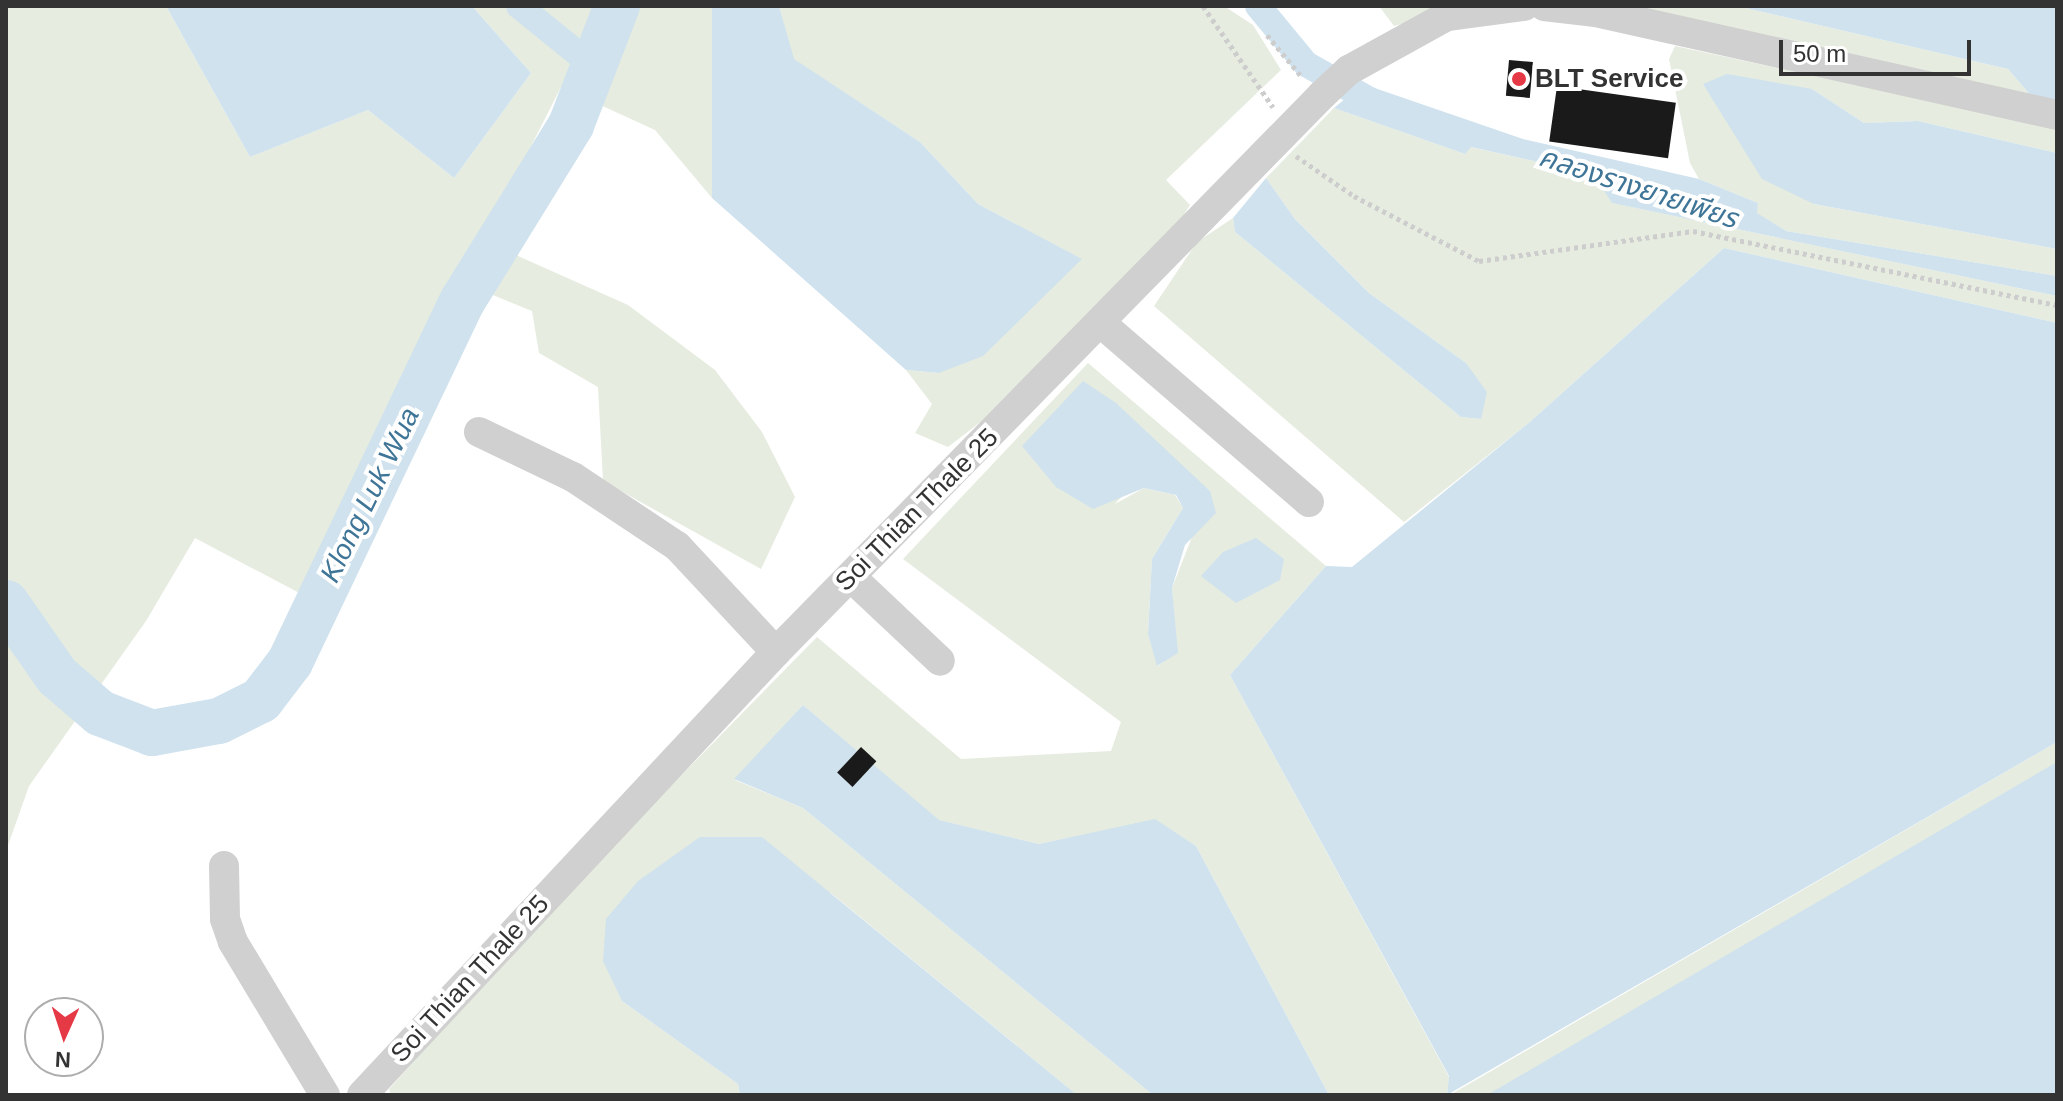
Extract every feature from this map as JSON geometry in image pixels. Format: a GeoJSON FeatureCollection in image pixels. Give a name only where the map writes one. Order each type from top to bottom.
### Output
{"type":"FeatureCollection","features":[{"type":"Feature","properties":{"kind":"street","name":"Soi Thian Thale 25"},"geometry":{"type":"LineString","coordinates":[[362,1095],[783,645],[1102,324],[1324,93],[1349,70],[1447,16],[1524,6]]}},
{"type":"Feature","properties":{"kind":"street"},"geometry":{"type":"LineString","coordinates":[[1544,6],[1596,12],[2057,115]]}},
{"type":"Feature","properties":{"kind":"street"},"geometry":{"type":"LineString","coordinates":[[1102,324],[1309,502]]}},
{"type":"Feature","properties":{"kind":"street"},"geometry":{"type":"LineString","coordinates":[[479,432],[573,477],[677,546],[783,645]]}},
{"type":"Feature","properties":{"kind":"street"},"geometry":{"type":"LineString","coordinates":[[851,577],[940,661]]}},
{"type":"Feature","properties":{"kind":"street"},"geometry":{"type":"LineString","coordinates":[[224,866],[225,919],[233,942],[325,1095]]}},
{"type":"Feature","properties":{"kind":"path"},"geometry":{"type":"LineString","coordinates":[[1203,6],[1281,135],[1354,196],[1479,261],[1693,231],[2057,305]]}},
{"type":"Feature","properties":{"kind":"path"},"geometry":{"type":"LineString","coordinates":[[1267,35],[1324,93]]}},
{"type":"Feature","properties":{"kind":"shaded area"},"geometry":{"type":"Polygon","coordinates":[[[6,6],[166,6],[250,157],[368,110],[454,178],[531,73],[472,6],[712,6],[712,198],[655,130],[561,87],[503,201],[518,256],[628,305],[715,370],[762,432],[795,497],[761,569],[603,481],[598,387],[539,353],[532,311],[463,283],[307,597],[195,538],[146,621],[29,786],[6,851],[6,6]]]}},
{"type":"Feature","properties":{"kind":"shaded area"},"geometry":{"type":"Polygon","coordinates":[[[779,6],[1224,6],[1253,25],[1281,70],[1166,180],[1190,205],[1173,232],[1013,397],[948,447],[915,433],[932,404],[906,370],[939,373],[1081,259],[978,204],[920,142],[793,59],[779,6]]]}},
{"type":"Feature","properties":{"kind":"shaded area"},"geometry":{"type":"Polygon","coordinates":[[[1379,6],[1470,6],[1394,26],[1379,6]]]}},
{"type":"Feature","properties":{"kind":"shaded area"},"geometry":{"type":"Polygon","coordinates":[[[1611,6],[1737,6],[2008,69],[2032,97],[1611,6]]]}},
{"type":"Feature","properties":{"kind":"shaded area"},"geometry":{"type":"Polygon","coordinates":[[[1675,46],[2057,128],[2057,153],[1918,121],[1864,123],[1812,89],[1703,84],[1729,121],[1814,204],[2057,249],[2057,276],[1786,231],[1756,213],[1758,203],[1699,179],[1690,163],[1669,59],[1675,46]]]}},
{"type":"Feature","properties":{"kind":"shaded area"},"geometry":{"type":"Polygon","coordinates":[[[1334,108],[1465,154],[1470,147],[1593,174],[1613,203],[2057,296],[2057,323],[1724,248],[1531,421],[1404,522],[1154,306],[1197,242],[1233,218],[1235,232],[1461,417],[1481,419],[1466,363],[1369,293],[1295,219],[1266,178],[1334,108]]]}},
{"type":"Feature","properties":{"kind":"shaded area"},"geometry":{"type":"Polygon","coordinates":[[[1088,363],[1326,566],[1230,675],[1449,1077],[1447,1095],[1329,1095],[1196,846],[1155,820],[1039,844],[938,820],[803,705],[735,780],[803,808],[1153,1095],[1077,1095],[831,893],[622,1001],[738,1084],[740,1095],[391,1095],[389,1089],[566,893],[817,637],[961,759],[1111,751],[1121,722],[903,559],[1088,363]],[[1163,451],[1115,504],[1144,488],[1175,495],[1183,508],[1152,559],[1148,634],[1158,666],[1177,652],[1172,588],[1210,491],[1163,451]]]}},
{"type":"Feature","properties":{"kind":"shaded area"},"geometry":{"type":"Polygon","coordinates":[[[2057,742],[2057,771],[1489,1095],[1450,1095],[2057,742]]]}},
{"type":"Feature","properties":{"kind":"water"},"geometry":{"type":"Polygon","coordinates":[[[166,6],[472,6],[531,73],[454,178],[368,110],[250,157],[166,6]]]}},
{"type":"Feature","properties":{"kind":"water"},"geometry":{"type":"Polygon","coordinates":[[[712,6],[779,6],[794,59],[920,142],[978,204],[1082,259],[983,356],[939,373],[906,370],[712,198],[712,6]]]}},
{"type":"Feature","properties":{"kind":"water"},"geometry":{"type":"Polygon","coordinates":[[[1737,6],[2057,6],[2057,101],[2032,97],[2008,69],[1737,6]]]}},
{"type":"Feature","properties":{"kind":"water"},"geometry":{"type":"Polygon","coordinates":[[[1727,74],[1812,89],[1864,123],[1918,121],[2057,153],[2057,249],[1814,204],[1762,179],[1703,84],[1727,74]]]}},
{"type":"Feature","properties":{"kind":"water"},"geometry":{"type":"Polygon","coordinates":[[[1363,84],[1523,139],[1699,179],[1758,203],[1757,213],[1786,231],[2057,276],[2057,296],[1612,203],[1593,174],[1471,147],[1465,154],[1334,108],[1363,84]]]}},
{"type":"Feature","properties":{"kind":"water"},"geometry":{"type":"Polygon","coordinates":[[[1266,178],[1295,219],[1369,293],[1466,363],[1487,392],[1481,419],[1461,417],[1235,232],[1233,218],[1266,178]]]}},
{"type":"Feature","properties":{"kind":"water"},"geometry":{"type":"Polygon","coordinates":[[[1724,248],[2057,323],[2057,742],[1447,1095],[1449,1076],[1230,675],[1326,566],[1352,567],[1531,421],[1724,248]]]}},
{"type":"Feature","properties":{"kind":"water"},"geometry":{"type":"Polygon","coordinates":[[[1083,381],[1116,403],[1210,491],[1216,513],[1185,545],[1172,588],[1178,653],[1157,666],[1148,634],[1152,559],[1183,508],[1176,495],[1144,488],[1093,509],[1056,487],[1022,446],[1083,381]]]}},
{"type":"Feature","properties":{"kind":"water"},"geometry":{"type":"Polygon","coordinates":[[[1256,538],[1284,559],[1280,580],[1236,603],[1201,576],[1223,552],[1256,538]]]}},
{"type":"Feature","properties":{"kind":"water"},"geometry":{"type":"Polygon","coordinates":[[[803,705],[939,820],[1039,844],[1155,819],[1196,846],[1329,1095],[1153,1095],[803,808],[734,779],[803,705]]]}},
{"type":"Feature","properties":{"kind":"water"},"geometry":{"type":"Polygon","coordinates":[[[2057,762],[2057,1095],[1487,1095],[2057,762]]]}},
{"type":"Feature","properties":{"kind":"water"},"geometry":{"type":"Polygon","coordinates":[[[700,837],[762,837],[1077,1095],[740,1095],[738,1084],[622,1001],[603,961],[606,919],[638,881],[700,837]]]}},
{"type":"Feature","properties":{"kind":"building","name":"BLT Service"},"geometry":{"type":"Polygon","coordinates":[[[1509,60],[1533,62],[1530,98],[1506,96],[1509,60]]]}},
{"type":"Feature","properties":{"kind":"building"},"geometry":{"type":"Polygon","coordinates":[[[1557,86],[1676,103],[1668,158],[1549,141],[1557,86]]]}},
{"type":"Feature","properties":{"kind":"building"},"geometry":{"type":"Polygon","coordinates":[[[861,747],[876,761],[852,787],[837,773],[861,747]]]}},
{"type":"Feature","properties":{"kind":"waterway"},"geometry":{"type":"LineString","coordinates":[[519,6],[592,65]]}},
{"type":"Feature","properties":{"kind":"waterway","name":"Klong Luk Wua"},"geometry":{"type":"LineString","coordinates":[[6,603],[57,676],[100,713],[152,733],[219,721],[261,700],[290,662],[463,300],[571,125],[617,6]]}},
{"type":"Feature","properties":{"kind":"waterway","name":"คลองรางยายเพียร"},"geometry":{"type":"LineString","coordinates":[[1258,6],[1306,64],[1382,107]]}},
{"type":"Feature","properties":{"kind":"place","name":"BLT Service"},"geometry":{"type":"Point","coordinates":[1519,79]}}]}
